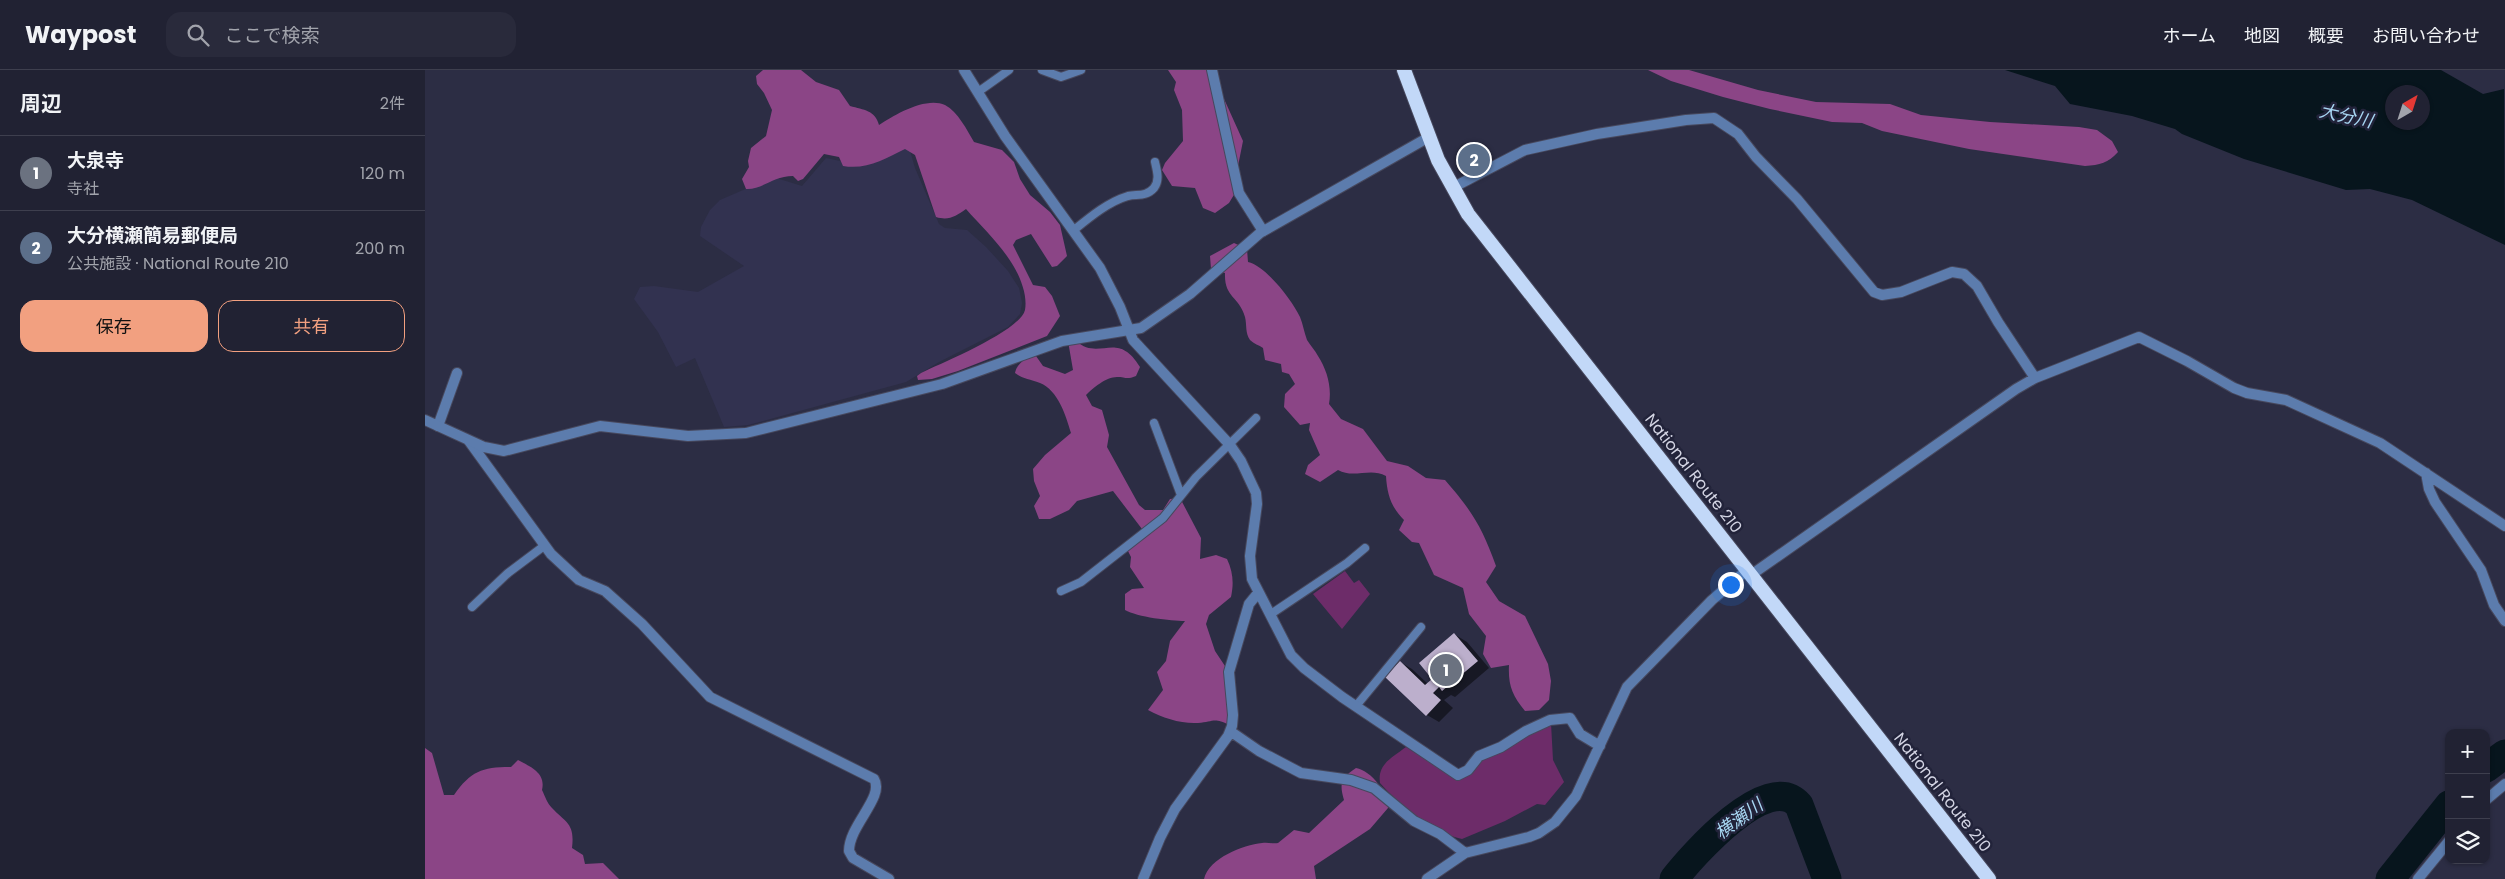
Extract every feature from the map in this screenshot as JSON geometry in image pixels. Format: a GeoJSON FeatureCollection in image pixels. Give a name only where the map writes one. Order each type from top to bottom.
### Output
{"type":"FeatureCollection","features":[{"type":"Feature","properties":{"kind":"highway","name":"National Route 210"},"geometry":{"type":"LineString","coordinates":[[1404,70],[1429,137],[1452,188],[1468,214],[1989,879]]}},
{"type":"Feature","properties":{"kind":"street"},"geometry":{"type":"LineString","coordinates":[[964,70],[1005,136],[1074,230],[1111,288],[1128,330],[1137,345],[1230,445],[1241,461],[1256,493],[1257,504],[1250,556],[1252,580],[1271,614],[1282,639],[1297,662],[1356,706],[1458,775],[1468,770],[1479,756],[1501,747],[1519,734],[1555,718],[1570,718],[1580,734],[1600,746]]}},
{"type":"Feature","properties":{"kind":"street"},"geometry":{"type":"LineString","coordinates":[[1212,70],[1239,193],[1263,231]]}},
{"type":"Feature","properties":{"kind":"street"},"geometry":{"type":"LineString","coordinates":[[1452,188],[1525,150],[1597,134],[1686,120],[1714,118],[1735,131],[1756,157],[1797,199],[1874,292],[1882,295],[1901,292],[1952,272],[1964,274],[1977,286],[2035,378]]}},
{"type":"Feature","properties":{"kind":"street"},"geometry":{"type":"LineString","coordinates":[[425,420],[493,451],[504,451],[579,430],[601,426],[698,436],[758,431],[942,384],[1077,337],[1128,330],[1147,324],[1190,294],[1263,231],[1429,137]]}},
{"type":"Feature","properties":{"kind":"street"},"geometry":{"type":"LineString","coordinates":[[1427,879],[1465,853],[1529,837],[1539,833],[1555,822],[1576,796],[1627,687],[1711,600],[2016,389],[2035,378],[2134,338],[2145,339],[2234,388],[2247,393],[2286,400],[2359,432],[2380,443],[2505,526]]}},
{"type":"Feature","properties":{"kind":"street"},"geometry":{"type":"LineString","coordinates":[[438,426],[457,373]]}},
{"type":"Feature","properties":{"kind":"street"},"geometry":{"type":"LineString","coordinates":[[469,440],[544,546],[579,580],[605,591],[642,624],[713,700],[745,714],[777,732],[806,744],[874,779],[877,786],[875,796],[853,830],[849,851],[853,858],[889,879]]}},
{"type":"Feature","properties":{"kind":"street"},"geometry":{"type":"LineString","coordinates":[[2426,473],[2435,502],[2481,570],[2494,605],[2505,621]]}},
{"type":"Feature","properties":{"kind":"street"},"geometry":{"type":"LineString","coordinates":[[1143,879],[1160,838],[1175,809],[1230,731],[1233,714],[1229,672],[1247,608],[1251,600],[1259,593]]}},
{"type":"Feature","properties":{"kind":"street"},"geometry":{"type":"LineString","coordinates":[[1230,731],[1259,751],[1301,772],[1351,780],[1374,788],[1414,821],[1440,834],[1465,853]]}},
{"type":"Feature","properties":{"kind":"street"},"geometry":{"type":"LineString","coordinates":[[2490,797],[2505,784]]}},
{"type":"Feature","properties":{"kind":"street"},"geometry":{"type":"LineString","coordinates":[[2418,879],[2445,846]]}},
{"type":"Feature","properties":{"kind":"lane"},"geometry":{"type":"LineString","coordinates":[[978,92],[1009,70]]}},
{"type":"Feature","properties":{"kind":"lane"},"geometry":{"type":"LineString","coordinates":[[1042,70],[1061,77],[1081,70]]}},
{"type":"Feature","properties":{"kind":"lane"},"geometry":{"type":"LineString","coordinates":[[1074,230],[1118,200],[1128,196],[1143,196],[1152,190],[1158,181],[1155,162]]}},
{"type":"Feature","properties":{"kind":"lane"},"geometry":{"type":"LineString","coordinates":[[1061,590],[1081,582],[1157,523],[1196,476],[1256,418]]}},
{"type":"Feature","properties":{"kind":"lane"},"geometry":{"type":"LineString","coordinates":[[1153,423],[1181,495]]}},
{"type":"Feature","properties":{"kind":"lane"},"geometry":{"type":"LineString","coordinates":[[472,607],[508,573],[544,546]]}},
{"type":"Feature","properties":{"kind":"lane"},"geometry":{"type":"LineString","coordinates":[[1271,614],[1339,569],[1365,548]]}},
{"type":"Feature","properties":{"kind":"lane"},"geometry":{"type":"LineString","coordinates":[[1356,706],[1421,627]]}},
{"type":"Feature","properties":{"kind":"shaded area"},"geometry":{"type":"Polygon","coordinates":[[[763,70],[801,70],[816,82],[839,90],[850,106],[872,113],[879,125],[901,112],[920,105],[937,103],[945,105],[958,117],[974,142],[1002,150],[1014,162],[1020,179],[1030,195],[1050,212],[1060,225],[1067,256],[1057,266],[1052,267],[1031,234],[1016,240],[1013,245],[1033,285],[1045,287],[1052,296],[1060,316],[1047,336],[958,371],[932,379],[918,380],[917,376],[921,373],[979,346],[1010,327],[1020,318],[1025,310],[1026,303],[1016,270],[999,246],[966,209],[952,217],[936,217],[915,155],[905,149],[875,163],[852,167],[843,166],[839,157],[824,154],[803,179],[798,181],[793,176],[779,178],[752,189],[746,189],[742,179],[749,167],[748,161],[751,148],[766,136],[772,110],[764,93],[757,84],[756,76],[763,70]]]}},
{"type":"Feature","properties":{"kind":"shaded area"},"geometry":{"type":"Polygon","coordinates":[[[1168,70],[1211,70],[1243,141],[1238,166],[1241,183],[1229,203],[1215,213],[1203,208],[1195,188],[1172,186],[1162,170],[1165,163],[1183,141],[1182,110],[1174,90],[1176,82],[1168,70]]]}},
{"type":"Feature","properties":{"kind":"shaded area"},"geometry":{"type":"Polygon","coordinates":[[[1648,70],[1689,70],[1758,90],[1816,102],[1890,104],[1921,115],[2097,130],[2112,141],[2118,152],[2111,159],[2103,163],[2085,166],[1969,149],[1882,131],[1862,123],[1832,122],[1770,109],[1671,81],[1648,70]]]}},
{"type":"Feature","properties":{"kind":"shaded area"},"geometry":{"type":"Polygon","coordinates":[[[906,137],[915,168],[939,224],[945,228],[967,230],[1008,271],[1019,288],[1022,303],[1020,314],[1008,327],[939,362],[906,382],[748,425],[724,427],[695,358],[676,367],[658,332],[634,299],[640,287],[654,286],[698,292],[744,266],[700,236],[701,227],[710,210],[720,200],[773,177],[802,186],[826,158],[840,161],[906,137]]]}},
{"type":"Feature","properties":{"kind":"shaded area"},"geometry":{"type":"Polygon","coordinates":[[[1234,243],[1247,249],[1248,262],[1263,270],[1278,285],[1296,310],[1307,340],[1317,354],[1326,373],[1330,391],[1329,404],[1341,419],[1363,429],[1387,461],[1408,466],[1426,478],[1445,480],[1469,511],[1486,540],[1496,566],[1486,582],[1499,601],[1525,616],[1548,664],[1551,681],[1549,700],[1539,710],[1525,711],[1517,700],[1510,684],[1509,665],[1491,668],[1483,654],[1486,636],[1469,614],[1463,588],[1434,575],[1419,543],[1412,542],[1399,530],[1404,520],[1391,500],[1387,489],[1386,476],[1338,470],[1320,482],[1305,474],[1308,465],[1320,455],[1309,430],[1310,423],[1300,425],[1284,407],[1285,394],[1295,384],[1289,374],[1282,372],[1281,364],[1265,360],[1263,348],[1250,340],[1245,317],[1229,292],[1225,281],[1225,273],[1211,269],[1210,256],[1234,243]]]}},
{"type":"Feature","properties":{"kind":"shaded area"},"geometry":{"type":"Polygon","coordinates":[[[1068,341],[1076,341],[1085,347],[1093,349],[1116,348],[1124,350],[1132,356],[1140,367],[1136,376],[1128,378],[1113,377],[1096,386],[1086,395],[1092,406],[1102,410],[1109,435],[1107,447],[1139,505],[1145,510],[1163,510],[1170,499],[1180,498],[1201,538],[1200,559],[1216,555],[1227,559],[1232,573],[1231,597],[1209,615],[1206,624],[1215,651],[1227,669],[1229,725],[1217,721],[1192,723],[1179,721],[1166,718],[1148,710],[1163,690],[1157,672],[1166,661],[1170,641],[1185,621],[1146,617],[1125,610],[1125,594],[1132,589],[1144,588],[1130,567],[1131,557],[1126,547],[1142,529],[1113,491],[1077,501],[1069,510],[1050,519],[1039,519],[1034,506],[1040,496],[1034,481],[1033,469],[1045,455],[1071,433],[1067,419],[1052,391],[1040,383],[1015,373],[1022,362],[1042,351],[1036,356],[1043,366],[1065,374],[1073,370],[1068,341]]]}},
{"type":"Feature","properties":{"kind":"shaded area"},"geometry":{"type":"Polygon","coordinates":[[[1345,571],[1354,583],[1359,580],[1370,594],[1342,629],[1313,594],[1345,571]]]}},
{"type":"Feature","properties":{"kind":"shaded area"},"geometry":{"type":"Polygon","coordinates":[[[1551,723],[1553,760],[1564,782],[1545,805],[1537,804],[1505,821],[1462,839],[1439,831],[1417,817],[1380,783],[1383,766],[1406,747],[1454,777],[1526,735],[1551,723]]]}},
{"type":"Feature","properties":{"kind":"shaded area"},"geometry":{"type":"Polygon","coordinates":[[[425,748],[432,753],[444,795],[454,795],[466,780],[478,772],[492,768],[511,767],[518,760],[532,768],[542,779],[542,790],[549,804],[571,828],[572,848],[583,855],[585,864],[603,863],[619,879],[425,879],[425,748]]]}},
{"type":"Feature","properties":{"kind":"shaded area"},"geometry":{"type":"Polygon","coordinates":[[[1356,768],[1368,773],[1378,784],[1385,796],[1388,808],[1370,829],[1314,866],[1316,879],[1204,879],[1213,865],[1237,850],[1254,844],[1278,843],[1294,830],[1309,833],[1344,800],[1342,785],[1344,778],[1356,768]]]}},
{"type":"Feature","properties":{"kind":"water","name":"大分川"},"geometry":{"type":"Polygon","coordinates":[[[2005,70],[2441,70],[2483,94],[2504,89],[2505,245],[2412,200],[2370,189],[2346,190],[2244,159],[2182,134],[2175,129],[2132,116],[2070,104],[2055,86],[2005,70]]]}},
{"type":"Feature","properties":{"kind":"building"},"geometry":{"type":"Polygon","coordinates":[[[1454,633],[1478,661],[1442,691],[1439,687],[1433,693],[1441,700],[1426,716],[1385,677],[1400,661],[1425,685],[1432,679],[1419,663],[1454,633]]]}},
{"type":"Feature","properties":{"kind":"waterway","name":"横瀬川"},"geometry":{"type":"LineString","coordinates":[[2490,765],[2505,754]]}},
{"type":"Feature","properties":{"kind":"waterway","name":"横瀬川"},"geometry":{"type":"LineString","coordinates":[[1674,879],[1713,836],[1732,820],[1769,798],[1785,797],[1799,805],[1827,879]]}},
{"type":"Feature","properties":{"kind":"waterway","name":"横瀬川"},"geometry":{"type":"LineString","coordinates":[[2390,879],[2445,810]]}},
{"type":"Feature","properties":{"kind":"place","name":"大分横瀬簡易郵便局"},"geometry":{"type":"Point","coordinates":[1474,160]}},
{"type":"Feature","properties":{"kind":"place","name":"大泉寺"},"geometry":{"type":"Point","coordinates":[1446,670]}}]}
